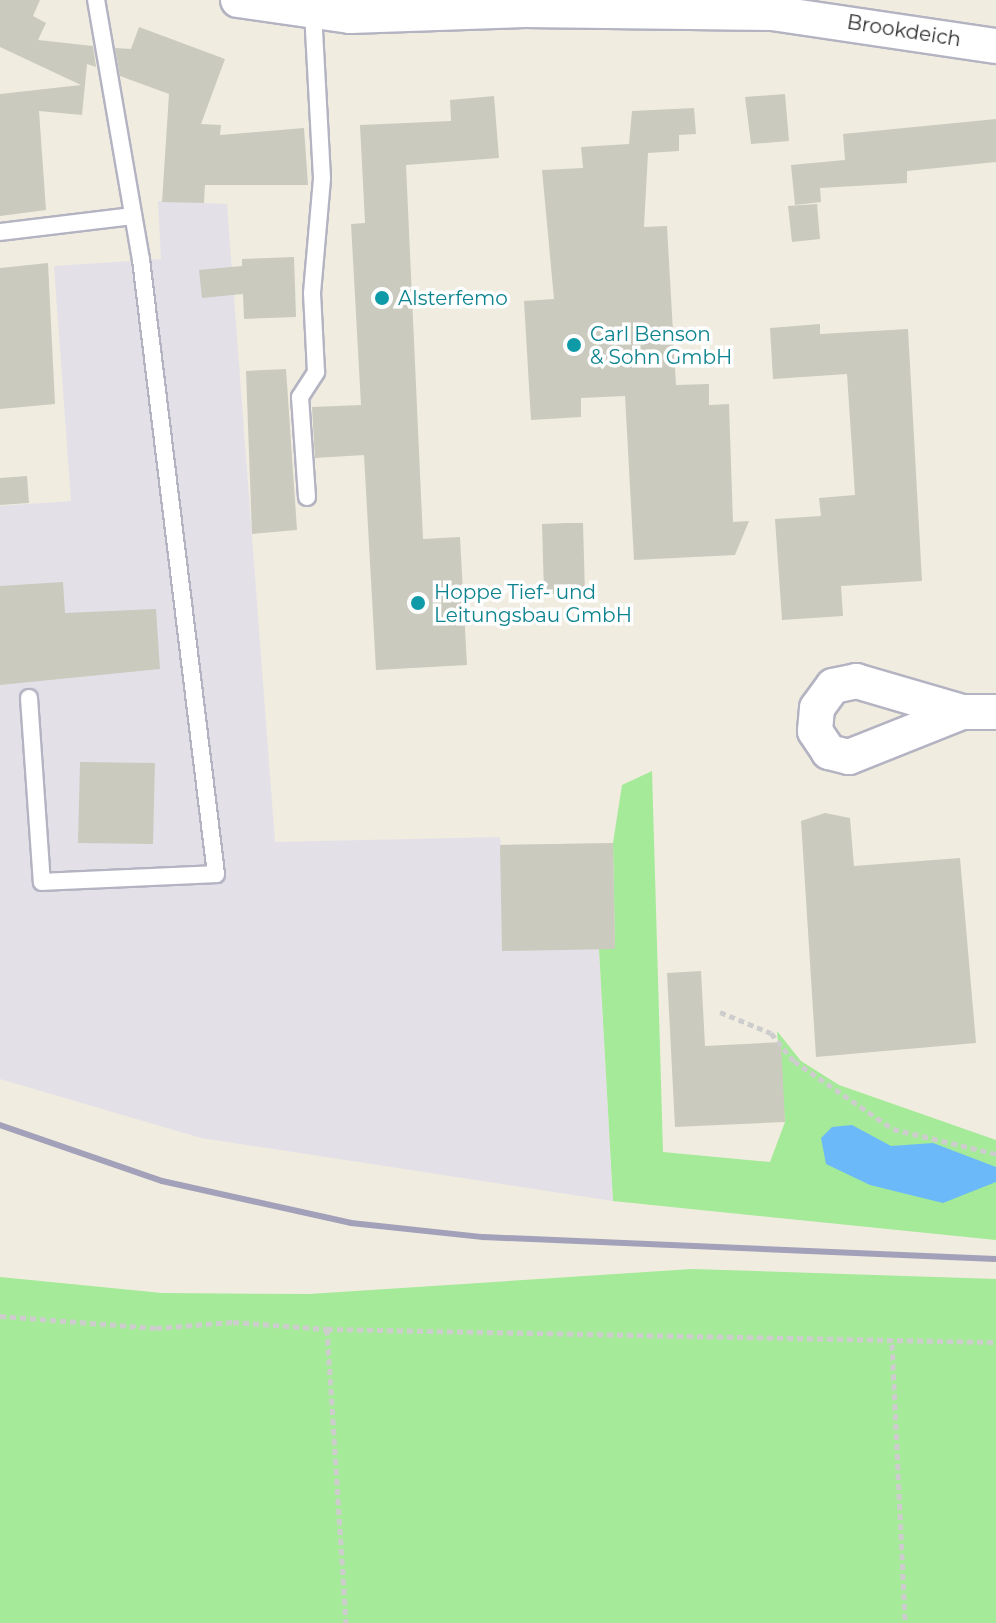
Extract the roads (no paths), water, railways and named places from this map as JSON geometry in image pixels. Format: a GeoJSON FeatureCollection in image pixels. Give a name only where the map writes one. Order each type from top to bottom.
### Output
{"type":"FeatureCollection","features":[{"type":"Feature","properties":{"kind":"street","name":"Brookdeich"},"geometry":{"type":"LineString","coordinates":[[238,0],[313,13],[772,13],[996,46]]}},
{"type":"Feature","properties":{"kind":"street"},"geometry":{"type":"LineString","coordinates":[[962,712],[996,712]]}},
{"type":"Feature","properties":{"kind":"lane"},"geometry":{"type":"LineString","coordinates":[[29,698],[42,882],[216,874],[133,216],[96,0]]}},
{"type":"Feature","properties":{"kind":"lane"},"geometry":{"type":"LineString","coordinates":[[307,497],[300,397],[316,372],[312,293],[322,178],[313,13]]}},
{"type":"Feature","properties":{"kind":"lane"},"geometry":{"type":"LineString","coordinates":[[0,232],[133,216]]}},
{"type":"Feature","properties":{"kind":"water"},"geometry":{"type":"Polygon","coordinates":[[[852,1125],[891,1146],[933,1143],[996,1167],[996,1182],[943,1203],[870,1185],[826,1164],[821,1138],[832,1127],[852,1125]]]}},
{"type":"Feature","properties":{"kind":"railway"},"geometry":{"type":"LineString","coordinates":[[0,1125],[162,1181],[351,1223],[483,1237],[996,1259]]}},
{"type":"Feature","properties":{"kind":"place","name":"Alsterfemo"},"geometry":{"type":"Point","coordinates":[382,298]}},
{"type":"Feature","properties":{"kind":"place","name":"Carl Benson & Sohn GmbH"},"geometry":{"type":"Point","coordinates":[574,345]}},
{"type":"Feature","properties":{"kind":"place","name":"Hoppe Tief- und Leitungsbau GmbH"},"geometry":{"type":"Point","coordinates":[418,603]}}]}
